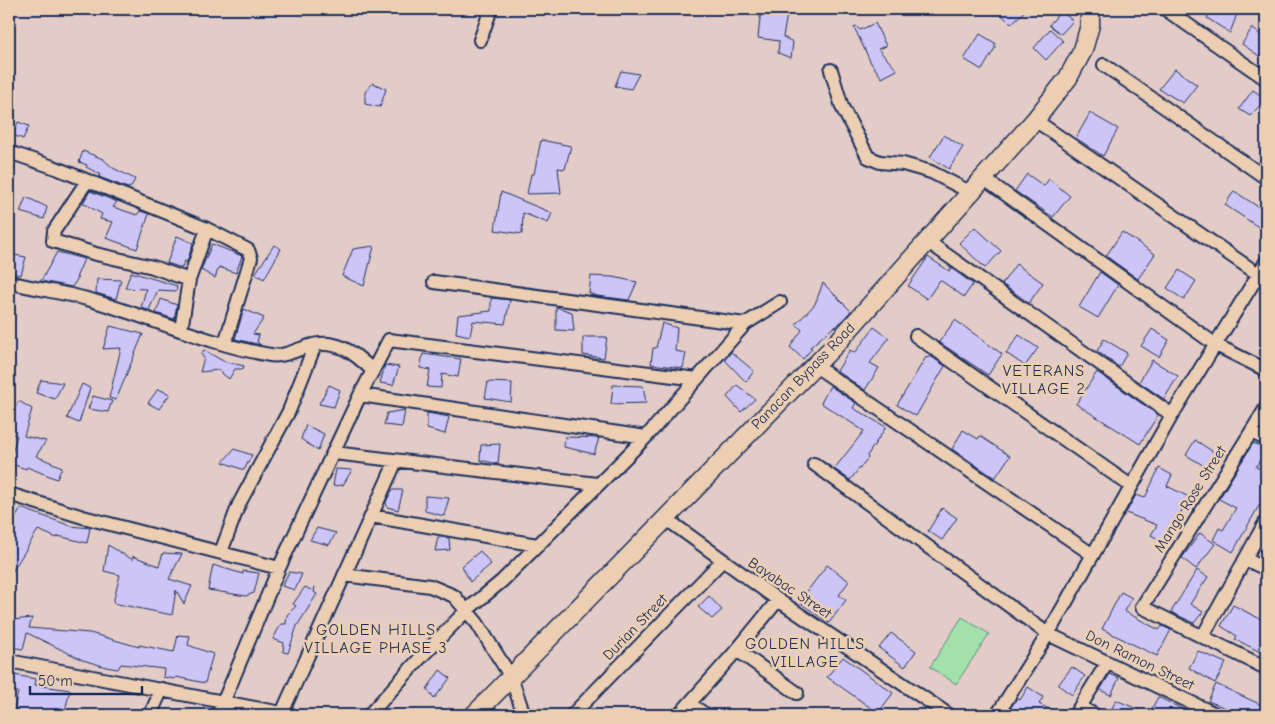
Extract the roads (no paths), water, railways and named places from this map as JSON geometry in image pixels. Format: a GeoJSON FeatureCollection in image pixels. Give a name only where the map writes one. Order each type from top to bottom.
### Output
{"type":"FeatureCollection","features":[{"type":"Feature","properties":{"kind":"main road","name":"Panacan Bypass Road"},"geometry":{"type":"LineString","coordinates":[[474,715],[814,365],[1034,120],[1068,78],[1083,50],[1090,25],[1090,9]]}},
{"type":"Feature","properties":{"kind":"street"},"geometry":{"type":"LineString","coordinates":[[480,40],[491,9]]}},
{"type":"Feature","properties":{"kind":"street"},"geometry":{"type":"LineString","coordinates":[[1165,9],[1266,79]]}},
{"type":"Feature","properties":{"kind":"street"},"geometry":{"type":"LineString","coordinates":[[1104,65],[1266,178]]}},
{"type":"Feature","properties":{"kind":"street"},"geometry":{"type":"LineString","coordinates":[[831,70],[842,107],[868,157],[880,162],[903,164],[931,172],[970,192]]}},
{"type":"Feature","properties":{"kind":"street"},"geometry":{"type":"LineString","coordinates":[[1034,120],[1258,274]]}},
{"type":"Feature","properties":{"kind":"street"},"geometry":{"type":"LineString","coordinates":[[9,152],[207,229],[245,247],[251,258],[225,343]]}},
{"type":"Feature","properties":{"kind":"street"},"geometry":{"type":"LineString","coordinates":[[982,178],[1216,344],[1266,370]]}},
{"type":"Feature","properties":{"kind":"street"},"geometry":{"type":"LineString","coordinates":[[87,181],[54,231],[54,241],[96,254],[153,267],[189,280]]}},
{"type":"Feature","properties":{"kind":"street"},"geometry":{"type":"LineString","coordinates":[[181,330],[189,280],[207,229]]}},
{"type":"Feature","properties":{"kind":"street"},"geometry":{"type":"LineString","coordinates":[[927,241],[1172,415]]}},
{"type":"Feature","properties":{"kind":"street"},"geometry":{"type":"LineString","coordinates":[[997,715],[1048,634],[1172,415],[1266,262]]}},
{"type":"Feature","properties":{"kind":"street"},"geometry":{"type":"LineString","coordinates":[[9,282],[87,299],[181,330],[273,356],[284,355],[315,345],[338,345],[356,354],[373,371]]}},
{"type":"Feature","properties":{"kind":"street"},"geometry":{"type":"LineString","coordinates":[[434,282],[745,324]]}},
{"type":"Feature","properties":{"kind":"street"},"geometry":{"type":"LineString","coordinates":[[370,715],[422,656],[467,610],[502,580],[646,437],[745,324],[780,302]]}},
{"type":"Feature","properties":{"kind":"street"},"geometry":{"type":"LineString","coordinates":[[916,336],[1131,486]]}},
{"type":"Feature","properties":{"kind":"street"},"geometry":{"type":"LineString","coordinates":[[220,709],[278,568],[360,395],[389,340],[697,379]]}},
{"type":"Feature","properties":{"kind":"street"},"geometry":{"type":"LineString","coordinates":[[221,552],[240,504],[289,411],[315,345]]}},
{"type":"Feature","properties":{"kind":"street"},"geometry":{"type":"LineString","coordinates":[[814,365],[1093,554]]}},
{"type":"Feature","properties":{"kind":"street"},"geometry":{"type":"LineString","coordinates":[[360,395],[646,437]]}},
{"type":"Feature","properties":{"kind":"street","name":"Mango Rose Street"},"geometry":{"type":"LineString","coordinates":[[1203,636],[1142,607],[1266,408]]}},
{"type":"Feature","properties":{"kind":"street"},"geometry":{"type":"LineString","coordinates":[[1251,432],[1266,439]]}},
{"type":"Feature","properties":{"kind":"street"},"geometry":{"type":"LineString","coordinates":[[334,453],[597,484]]}},
{"type":"Feature","properties":{"kind":"street"},"geometry":{"type":"LineString","coordinates":[[9,661],[162,689],[220,709],[285,715],[344,575],[396,460]]}},
{"type":"Feature","properties":{"kind":"street","name":"Don Ramon Street"},"geometry":{"type":"LineString","coordinates":[[814,464],[1048,634],[1217,715]]}},
{"type":"Feature","properties":{"kind":"street"},"geometry":{"type":"LineString","coordinates":[[9,494],[83,518],[278,568]]}},
{"type":"Feature","properties":{"kind":"street"},"geometry":{"type":"LineString","coordinates":[[371,516],[537,545]]}},
{"type":"Feature","properties":{"kind":"street","name":"Bayabac Street"},"geometry":{"type":"LineString","coordinates":[[665,518],[778,600],[949,715]]}},
{"type":"Feature","properties":{"kind":"street"},"geometry":{"type":"LineString","coordinates":[[1266,521],[1203,636],[1266,668]]}},
{"type":"Feature","properties":{"kind":"street"},"geometry":{"type":"LineString","coordinates":[[1245,559],[1266,569]]}},
{"type":"Feature","properties":{"kind":"street","name":"Durian Street"},"geometry":{"type":"LineString","coordinates":[[572,715],[722,561]]}},
{"type":"Feature","properties":{"kind":"street"},"geometry":{"type":"LineString","coordinates":[[344,575],[436,588],[454,596],[467,610],[511,677],[524,715]]}},
{"type":"Feature","properties":{"kind":"street"},"geometry":{"type":"LineString","coordinates":[[679,715],[738,650],[778,600]]}},
{"type":"Feature","properties":{"kind":"street"},"geometry":{"type":"LineString","coordinates":[[738,650],[797,693]]}},
{"type":"Feature","properties":{"kind":"street"},"geometry":{"type":"LineString","coordinates":[[1095,715],[1077,711],[1107,663]]}},
{"type":"Feature","properties":{"kind":"street"},"geometry":{"type":"LineString","coordinates":[[150,715],[162,689]]}},
{"type":"Feature","properties":{"kind":"street"},"geometry":{"type":"LineString","coordinates":[[690,704],[706,715]]}},
{"type":"Feature","properties":{"kind":"district","name":"VETERANS VILLAGE 2"},"geometry":{"type":"Point","coordinates":[1044,379]}},
{"type":"Feature","properties":{"kind":"district","name":"GOLDEN HILLS VILLAGE PHASE 3"},"geometry":{"type":"Point","coordinates":[376,638]}},
{"type":"Feature","properties":{"kind":"district","name":"GOLDEN HILLS VILLAGE"},"geometry":{"type":"Point","coordinates":[805,652]}}]}
